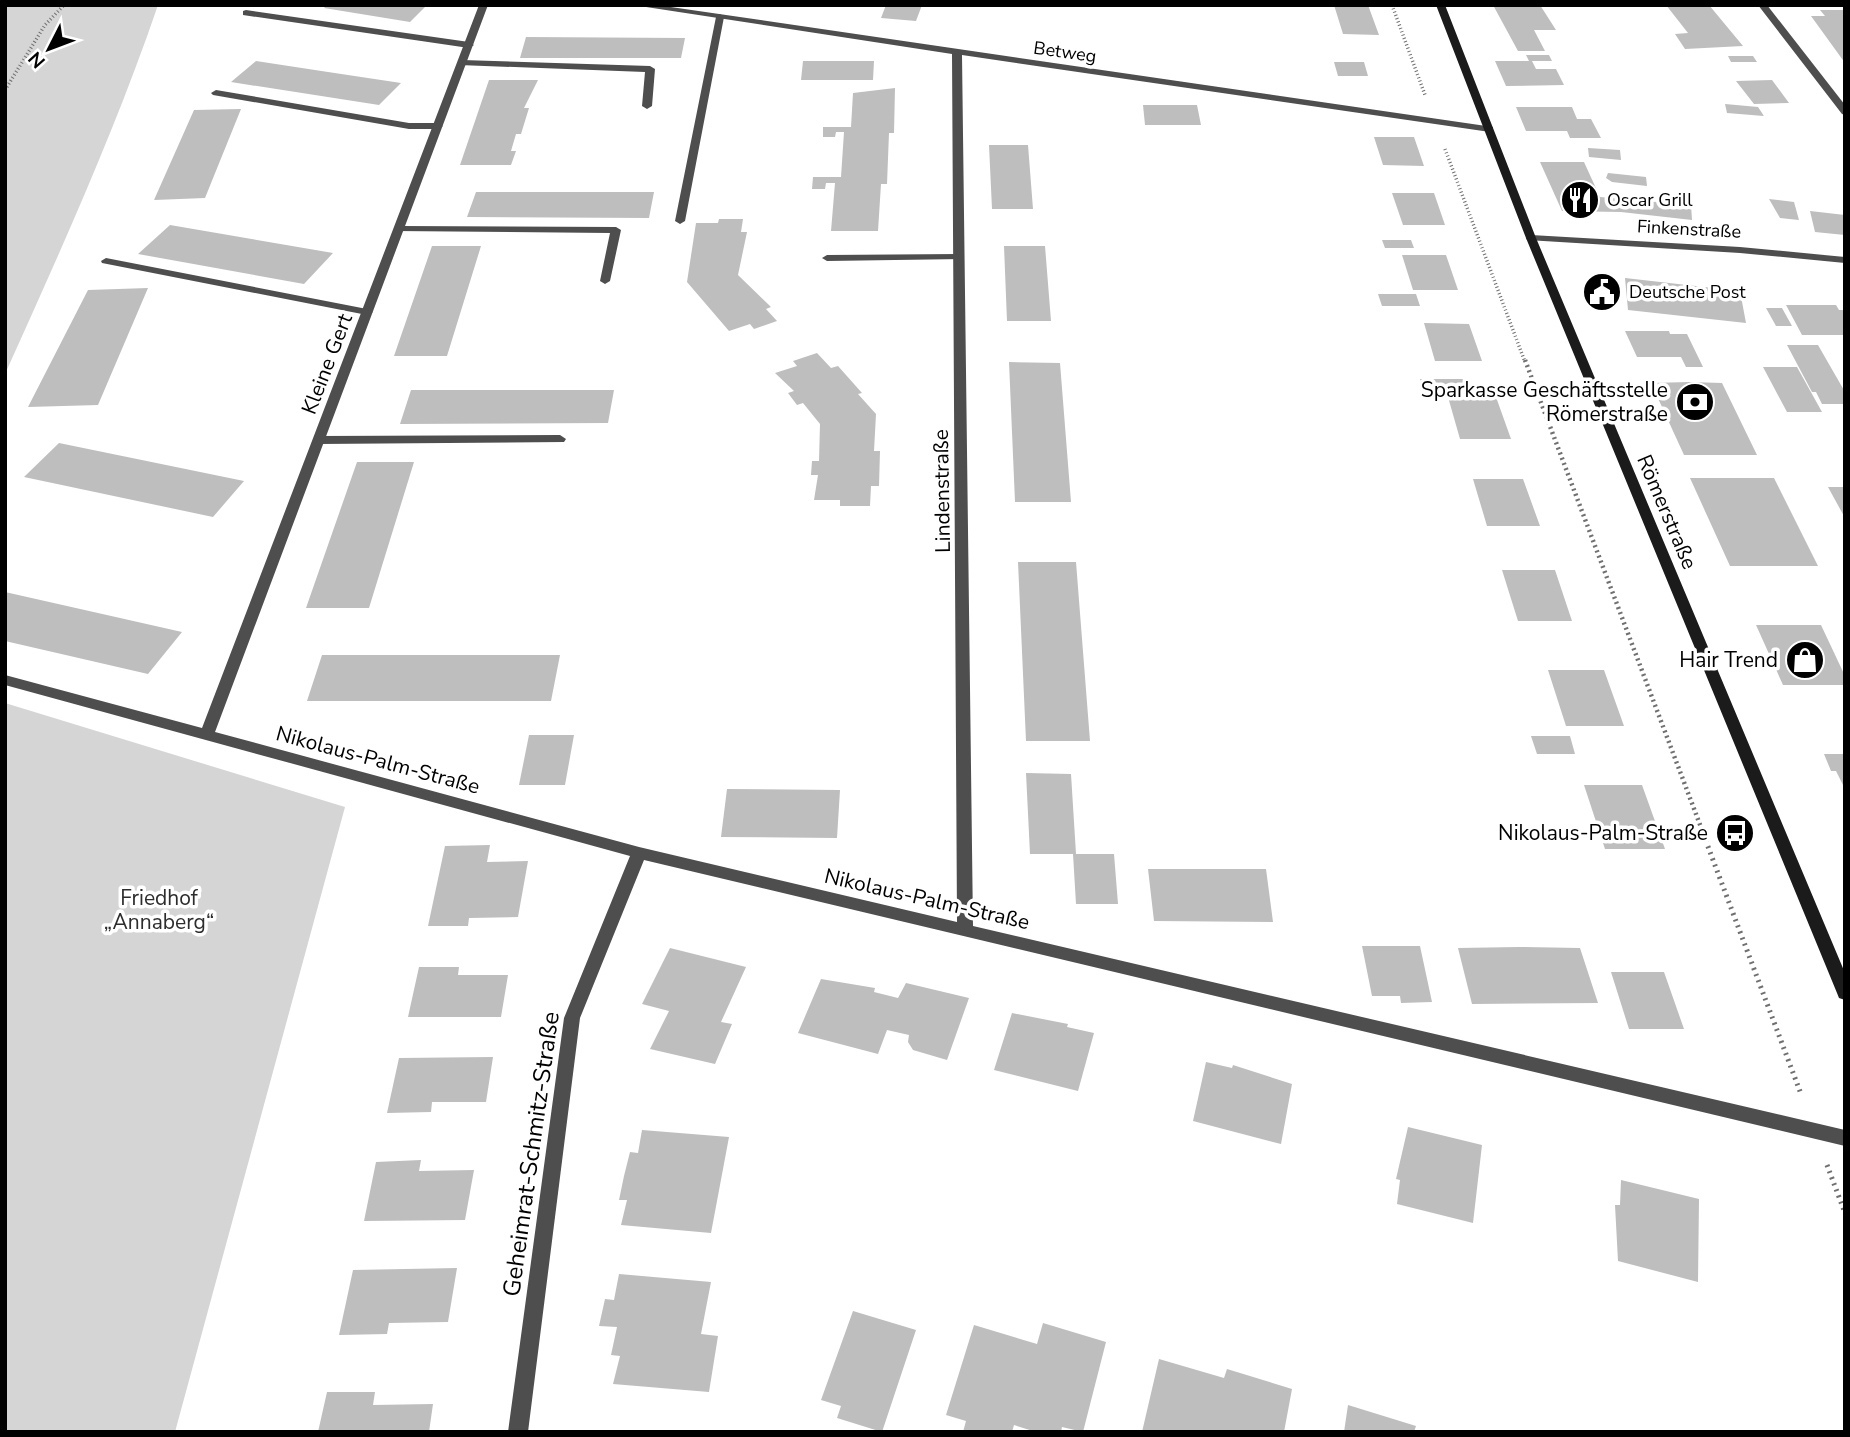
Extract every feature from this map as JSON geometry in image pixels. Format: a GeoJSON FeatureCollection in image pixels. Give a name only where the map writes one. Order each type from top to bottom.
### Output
{"type":"FeatureCollection","features":[{"type":"Feature","properties":{"kind":"street","name":"Kleine Gert"},"geometry":{"type":"LineString","coordinates":[[206,736],[484,5]]}},
{"type":"Feature","properties":{"kind":"street","name":"Betweg"},"geometry":{"type":"LineString","coordinates":[[637,5],[1490,129]]}},
{"type":"Feature","properties":{"kind":"street","name":"Römerstraße"},"geometry":{"type":"LineString","coordinates":[[1440,5],[1531,238],[1845,993]]}},
{"type":"Feature","properties":{"kind":"street"},"geometry":{"type":"LineString","coordinates":[[1762,5],[1845,112]]}},
{"type":"Feature","properties":{"kind":"street"},"geometry":{"type":"LineString","coordinates":[[246,13],[470,45]]}},
{"type":"Feature","properties":{"kind":"street"},"geometry":{"type":"LineString","coordinates":[[680,221],[720,18]]}},
{"type":"Feature","properties":{"kind":"street","name":"Lindenstraße"},"geometry":{"type":"LineString","coordinates":[[957,52],[965,929]]}},
{"type":"Feature","properties":{"kind":"street"},"geometry":{"type":"LineString","coordinates":[[462,64],[650,69],[648,106]]}},
{"type":"Feature","properties":{"kind":"street"},"geometry":{"type":"LineString","coordinates":[[216,93],[409,126],[438,127]]}},
{"type":"Feature","properties":{"kind":"street"},"geometry":{"type":"LineString","coordinates":[[399,229],[616,230],[605,281]]}},
{"type":"Feature","properties":{"kind":"street","name":"Finkenstraße"},"geometry":{"type":"LineString","coordinates":[[1531,238],[1740,250],[1845,260]]}},
{"type":"Feature","properties":{"kind":"street"},"geometry":{"type":"LineString","coordinates":[[827,258],[959,257]]}},
{"type":"Feature","properties":{"kind":"street"},"geometry":{"type":"LineString","coordinates":[[106,261],[368,312]]}},
{"type":"Feature","properties":{"kind":"street"},"geometry":{"type":"LineString","coordinates":[[319,440],[560,439]]}},
{"type":"Feature","properties":{"kind":"street","name":"Nikolaus-Palm-Straße"},"geometry":{"type":"LineString","coordinates":[[5,680],[639,853],[1845,1138]]}},
{"type":"Feature","properties":{"kind":"street","name":"Geheimrat-Schmitz-Straße"},"geometry":{"type":"LineString","coordinates":[[517,1432],[572,1018],[639,853]]}},
{"type":"Feature","properties":{"kind":"path"},"geometry":{"type":"LineString","coordinates":[[5,90],[45,25],[64,5]]}},
{"type":"Feature","properties":{"kind":"path"},"geometry":{"type":"LineString","coordinates":[[1392,5],[1845,1213]]}},
{"type":"Feature","properties":{"kind":"green space"},"geometry":{"type":"Polygon","coordinates":[[[5,5],[158,5],[105,145],[5,374],[5,5]]]}},
{"type":"Feature","properties":{"kind":"green space","name":"Friedhof „Annaberg“"},"geometry":{"type":"Polygon","coordinates":[[[5,703],[345,807],[175,1432],[5,1432],[5,703]]]}},
{"type":"Feature","properties":{"kind":"building"},"geometry":{"type":"Polygon","coordinates":[[[327,5],[427,5],[410,22],[324,8],[327,5]]]}},
{"type":"Feature","properties":{"kind":"building"},"geometry":{"type":"Polygon","coordinates":[[[886,5],[922,5],[916,21],[881,18],[886,5]]]}},
{"type":"Feature","properties":{"kind":"building"},"geometry":{"type":"Polygon","coordinates":[[[1334,5],[1368,5],[1379,35],[1343,34],[1334,5]]]}},
{"type":"Feature","properties":{"kind":"building"},"geometry":{"type":"Polygon","coordinates":[[[1493,5],[1540,5],[1556,30],[1534,30],[1545,51],[1518,51],[1493,5]]]}},
{"type":"Feature","properties":{"kind":"building"},"geometry":{"type":"Polygon","coordinates":[[[1666,5],[1709,5],[1743,46],[1685,49],[1675,34],[1688,33],[1666,5]]]}},
{"type":"Feature","properties":{"kind":"building"},"geometry":{"type":"Polygon","coordinates":[[[1820,10],[1845,10],[1845,63],[1811,16],[1825,16],[1820,10]]]}},
{"type":"Feature","properties":{"kind":"building"},"geometry":{"type":"Polygon","coordinates":[[[526,37],[685,38],[681,58],[520,58],[526,37]]]}},
{"type":"Feature","properties":{"kind":"building"},"geometry":{"type":"Polygon","coordinates":[[[1526,55],[1549,55],[1552,61],[1532,61],[1536,69],[1556,69],[1564,85],[1506,86],[1495,61],[1529,61],[1526,55]]]}},
{"type":"Feature","properties":{"kind":"building"},"geometry":{"type":"Polygon","coordinates":[[[1728,56],[1753,56],[1757,62],[1731,62],[1728,56]]]}},
{"type":"Feature","properties":{"kind":"building"},"geometry":{"type":"Polygon","coordinates":[[[256,61],[401,83],[379,105],[231,82],[256,61]]]}},
{"type":"Feature","properties":{"kind":"building"},"geometry":{"type":"Polygon","coordinates":[[[803,61],[874,61],[873,80],[801,80],[803,61]]]}},
{"type":"Feature","properties":{"kind":"building"},"geometry":{"type":"Polygon","coordinates":[[[1334,62],[1364,62],[1368,76],[1338,76],[1334,62]]]}},
{"type":"Feature","properties":{"kind":"building"},"geometry":{"type":"Polygon","coordinates":[[[489,80],[538,80],[524,108],[529,108],[521,134],[516,134],[511,151],[516,151],[511,165],[460,165],[489,80]]]}},
{"type":"Feature","properties":{"kind":"building"},"geometry":{"type":"Polygon","coordinates":[[[1772,80],[1789,103],[1754,104],[1736,81],[1772,80]]]}},
{"type":"Feature","properties":{"kind":"building"},"geometry":{"type":"Polygon","coordinates":[[[895,88],[894,133],[889,133],[887,184],[881,184],[878,231],[831,231],[835,183],[826,183],[825,189],[812,189],[813,177],[841,177],[844,132],[836,132],[835,137],[823,137],[823,127],[851,127],[853,93],[895,88]]]}},
{"type":"Feature","properties":{"kind":"building"},"geometry":{"type":"Polygon","coordinates":[[[1725,104],[1758,107],[1764,116],[1727,113],[1725,104]]]}},
{"type":"Feature","properties":{"kind":"building"},"geometry":{"type":"Polygon","coordinates":[[[1143,105],[1197,105],[1201,125],[1145,125],[1143,105]]]}},
{"type":"Feature","properties":{"kind":"building"},"geometry":{"type":"Polygon","coordinates":[[[1516,107],[1572,107],[1577,119],[1591,119],[1601,138],[1570,138],[1567,131],[1526,131],[1516,107]]]}},
{"type":"Feature","properties":{"kind":"building"},"geometry":{"type":"Polygon","coordinates":[[[241,109],[205,198],[154,200],[194,110],[241,109]]]}},
{"type":"Feature","properties":{"kind":"building"},"geometry":{"type":"Polygon","coordinates":[[[1374,137],[1414,137],[1424,166],[1383,165],[1374,137]]]}},
{"type":"Feature","properties":{"kind":"building"},"geometry":{"type":"Polygon","coordinates":[[[989,145],[1028,145],[1033,209],[992,209],[989,145]]]}},
{"type":"Feature","properties":{"kind":"building"},"geometry":{"type":"Polygon","coordinates":[[[1588,148],[1620,150],[1621,160],[1589,157],[1588,148]]]}},
{"type":"Feature","properties":{"kind":"building"},"geometry":{"type":"Polygon","coordinates":[[[1540,162],[1584,162],[1600,197],[1691,205],[1692,220],[1621,212],[1562,211],[1540,162]]]}},
{"type":"Feature","properties":{"kind":"building"},"geometry":{"type":"Polygon","coordinates":[[[1608,173],[1646,177],[1647,186],[1612,182],[1606,178],[1608,173]]]}},
{"type":"Feature","properties":{"kind":"building"},"geometry":{"type":"Polygon","coordinates":[[[476,192],[654,192],[649,218],[467,217],[476,192]]]}},
{"type":"Feature","properties":{"kind":"building"},"geometry":{"type":"Polygon","coordinates":[[[1392,193],[1434,193],[1445,225],[1403,225],[1392,193]]]}},
{"type":"Feature","properties":{"kind":"building"},"geometry":{"type":"Polygon","coordinates":[[[1769,199],[1794,202],[1799,220],[1780,218],[1769,199]]]}},
{"type":"Feature","properties":{"kind":"building"},"geometry":{"type":"Polygon","coordinates":[[[1810,211],[1845,215],[1845,235],[1815,232],[1810,211]]]}},
{"type":"Feature","properties":{"kind":"building"},"geometry":{"type":"Polygon","coordinates":[[[719,219],[743,219],[741,232],[747,232],[738,275],[771,307],[766,309],[777,321],[754,329],[750,324],[729,331],[687,282],[696,223],[718,223],[719,219]]]}},
{"type":"Feature","properties":{"kind":"building"},"geometry":{"type":"Polygon","coordinates":[[[170,225],[333,253],[304,284],[138,254],[170,225]]]}},
{"type":"Feature","properties":{"kind":"building"},"geometry":{"type":"Polygon","coordinates":[[[1382,240],[1411,240],[1414,248],[1385,248],[1382,240]]]}},
{"type":"Feature","properties":{"kind":"building"},"geometry":{"type":"Polygon","coordinates":[[[432,246],[481,246],[447,356],[394,356],[432,246]]]}},
{"type":"Feature","properties":{"kind":"building"},"geometry":{"type":"Polygon","coordinates":[[[1004,246],[1045,246],[1051,321],[1007,321],[1004,246]]]}},
{"type":"Feature","properties":{"kind":"building"},"geometry":{"type":"Polygon","coordinates":[[[1402,255],[1446,255],[1458,290],[1413,290],[1402,255]]]}},
{"type":"Feature","properties":{"kind":"building"},"geometry":{"type":"Polygon","coordinates":[[[1625,278],[1740,291],[1746,323],[1628,310],[1625,278]]]}},
{"type":"Feature","properties":{"kind":"building"},"geometry":{"type":"Polygon","coordinates":[[[148,288],[98,405],[28,407],[88,290],[148,288]]]}},
{"type":"Feature","properties":{"kind":"building"},"geometry":{"type":"Polygon","coordinates":[[[1378,294],[1416,294],[1420,306],[1382,306],[1378,294]]]}},
{"type":"Feature","properties":{"kind":"building"},"geometry":{"type":"Polygon","coordinates":[[[1786,305],[1836,305],[1839,310],[1845,310],[1845,335],[1802,335],[1786,305]]]}},
{"type":"Feature","properties":{"kind":"building"},"geometry":{"type":"Polygon","coordinates":[[[1766,308],[1782,308],[1792,326],[1776,326],[1766,308]]]}},
{"type":"Feature","properties":{"kind":"building"},"geometry":{"type":"Polygon","coordinates":[[[1424,323],[1469,324],[1482,361],[1435,361],[1424,323]]]}},
{"type":"Feature","properties":{"kind":"building"},"geometry":{"type":"Polygon","coordinates":[[[1625,331],[1669,331],[1670,334],[1687,334],[1703,367],[1686,367],[1681,357],[1637,357],[1625,331]]]}},
{"type":"Feature","properties":{"kind":"building"},"geometry":{"type":"Polygon","coordinates":[[[1787,345],[1818,345],[1845,392],[1845,404],[1822,404],[1816,392],[1812,392],[1787,345]]]}},
{"type":"Feature","properties":{"kind":"building"},"geometry":{"type":"Polygon","coordinates":[[[817,353],[831,368],[838,366],[876,414],[874,451],[880,451],[879,486],[871,486],[870,506],[840,506],[840,500],[814,500],[818,475],[811,475],[812,461],[819,461],[820,424],[803,403],[797,405],[788,393],[794,391],[775,373],[797,366],[793,361],[817,353]]]}},
{"type":"Feature","properties":{"kind":"building"},"geometry":{"type":"Polygon","coordinates":[[[1009,362],[1060,363],[1071,502],[1015,502],[1009,362]]]}},
{"type":"Feature","properties":{"kind":"building"},"geometry":{"type":"Polygon","coordinates":[[[1763,367],[1797,367],[1822,412],[1787,412],[1763,367]]]}},
{"type":"Feature","properties":{"kind":"building"},"geometry":{"type":"Polygon","coordinates":[[[1420,379],[1465,379],[1468,389],[1423,389],[1420,379]]]}},
{"type":"Feature","properties":{"kind":"building"},"geometry":{"type":"Polygon","coordinates":[[[1651,383],[1722,383],[1757,455],[1684,455],[1651,383]]]}},
{"type":"Feature","properties":{"kind":"building"},"geometry":{"type":"Polygon","coordinates":[[[411,390],[614,390],[608,423],[400,424],[411,390]]]}},
{"type":"Feature","properties":{"kind":"building"},"geometry":{"type":"Polygon","coordinates":[[[1448,397],[1496,397],[1511,439],[1460,439],[1448,397]]]}},
{"type":"Feature","properties":{"kind":"building"},"geometry":{"type":"Polygon","coordinates":[[[59,443],[244,481],[213,517],[24,477],[59,443]]]}},
{"type":"Feature","properties":{"kind":"building"},"geometry":{"type":"Polygon","coordinates":[[[357,462],[414,462],[369,608],[306,608],[357,462]]]}},
{"type":"Feature","properties":{"kind":"building"},"geometry":{"type":"Polygon","coordinates":[[[1690,478],[1774,478],[1818,566],[1730,566],[1690,478]]]}},
{"type":"Feature","properties":{"kind":"building"},"geometry":{"type":"Polygon","coordinates":[[[1473,479],[1523,479],[1540,526],[1487,526],[1473,479]]]}},
{"type":"Feature","properties":{"kind":"building"},"geometry":{"type":"Polygon","coordinates":[[[1828,487],[1845,487],[1845,518],[1828,487]]]}},
{"type":"Feature","properties":{"kind":"building"},"geometry":{"type":"Polygon","coordinates":[[[1018,562],[1076,562],[1090,741],[1026,741],[1018,562]]]}},
{"type":"Feature","properties":{"kind":"building"},"geometry":{"type":"Polygon","coordinates":[[[1502,570],[1555,570],[1572,621],[1518,621],[1502,570]]]}},
{"type":"Feature","properties":{"kind":"building"},"geometry":{"type":"Polygon","coordinates":[[[5,592],[182,632],[148,674],[5,641],[5,592]]]}},
{"type":"Feature","properties":{"kind":"building"},"geometry":{"type":"Polygon","coordinates":[[[1756,625],[1821,625],[1845,676],[1845,685],[1783,685],[1756,625]]]}},
{"type":"Feature","properties":{"kind":"building"},"geometry":{"type":"Polygon","coordinates":[[[322,655],[560,655],[551,701],[307,701],[322,655]]]}},
{"type":"Feature","properties":{"kind":"building"},"geometry":{"type":"Polygon","coordinates":[[[1548,670],[1604,670],[1624,726],[1566,726],[1548,670]]]}},
{"type":"Feature","properties":{"kind":"building"},"geometry":{"type":"Polygon","coordinates":[[[529,735],[574,735],[565,785],[519,785],[529,735]]]}},
{"type":"Feature","properties":{"kind":"building"},"geometry":{"type":"Polygon","coordinates":[[[1531,736],[1570,736],[1575,754],[1537,754],[1531,736]]]}},
{"type":"Feature","properties":{"kind":"building"},"geometry":{"type":"Polygon","coordinates":[[[1824,754],[1845,754],[1845,789],[1836,771],[1831,771],[1824,754]]]}},
{"type":"Feature","properties":{"kind":"building"},"geometry":{"type":"Polygon","coordinates":[[[1026,773],[1071,774],[1076,854],[1114,854],[1118,904],[1076,904],[1073,854],[1030,854],[1026,773]]]}},
{"type":"Feature","properties":{"kind":"building"},"geometry":{"type":"Polygon","coordinates":[[[1584,785],[1642,785],[1665,849],[1605,849],[1584,785]]]}},
{"type":"Feature","properties":{"kind":"building"},"geometry":{"type":"Polygon","coordinates":[[[727,789],[840,790],[837,838],[721,837],[727,789]]]}},
{"type":"Feature","properties":{"kind":"building"},"geometry":{"type":"Polygon","coordinates":[[[490,845],[487,862],[528,861],[518,917],[469,918],[468,926],[428,926],[445,846],[490,845]]]}},
{"type":"Feature","properties":{"kind":"building"},"geometry":{"type":"Polygon","coordinates":[[[1148,869],[1266,869],[1273,922],[1154,921],[1148,869]]]}},
{"type":"Feature","properties":{"kind":"building"},"geometry":{"type":"Polygon","coordinates":[[[1362,946],[1420,946],[1432,1002],[1401,1003],[1400,996],[1372,996],[1362,946]]]}},
{"type":"Feature","properties":{"kind":"building"},"geometry":{"type":"Polygon","coordinates":[[[670,948],[746,967],[721,1022],[732,1024],[715,1064],[650,1049],[669,1011],[642,1004],[670,948]]]}},
{"type":"Feature","properties":{"kind":"building"},"geometry":{"type":"Polygon","coordinates":[[[1458,948],[1580,948],[1598,1003],[1472,1004],[1458,948]]]}},
{"type":"Feature","properties":{"kind":"building"},"geometry":{"type":"Polygon","coordinates":[[[419,967],[459,967],[458,975],[508,975],[501,1017],[408,1017],[419,967]]]}},
{"type":"Feature","properties":{"kind":"building"},"geometry":{"type":"Polygon","coordinates":[[[1611,972],[1664,972],[1684,1029],[1629,1029],[1611,972]]]}},
{"type":"Feature","properties":{"kind":"building"},"geometry":{"type":"Polygon","coordinates":[[[821,979],[875,988],[874,992],[898,998],[906,983],[969,998],[947,1060],[913,1050],[908,1042],[909,1035],[887,1030],[878,1054],[798,1033],[821,979]]]}},
{"type":"Feature","properties":{"kind":"building"},"geometry":{"type":"Polygon","coordinates":[[[1012,1013],[1068,1024],[1067,1027],[1094,1033],[1078,1091],[994,1070],[1012,1013]]]}},
{"type":"Feature","properties":{"kind":"building"},"geometry":{"type":"Polygon","coordinates":[[[493,1057],[486,1102],[432,1102],[431,1112],[387,1113],[399,1058],[493,1057]]]}},
{"type":"Feature","properties":{"kind":"building"},"geometry":{"type":"Polygon","coordinates":[[[1206,1062],[1232,1068],[1233,1065],[1292,1084],[1281,1144],[1193,1121],[1206,1062]]]}},
{"type":"Feature","properties":{"kind":"building"},"geometry":{"type":"Polygon","coordinates":[[[1408,1127],[1482,1145],[1473,1223],[1397,1204],[1400,1180],[1396,1179],[1408,1127]]]}},
{"type":"Feature","properties":{"kind":"building"},"geometry":{"type":"Polygon","coordinates":[[[642,1130],[729,1137],[711,1233],[621,1225],[627,1200],[619,1200],[624,1176],[630,1152],[638,1153],[642,1130]]]}},
{"type":"Feature","properties":{"kind":"building"},"geometry":{"type":"Polygon","coordinates":[[[421,1160],[419,1171],[474,1170],[465,1220],[364,1221],[376,1162],[421,1160]]]}},
{"type":"Feature","properties":{"kind":"building"},"geometry":{"type":"Polygon","coordinates":[[[1621,1180],[1699,1199],[1698,1282],[1618,1261],[1615,1205],[1620,1205],[1621,1180]]]}},
{"type":"Feature","properties":{"kind":"building"},"geometry":{"type":"Polygon","coordinates":[[[457,1268],[448,1322],[389,1323],[387,1334],[339,1335],[353,1270],[457,1268]]]}},
{"type":"Feature","properties":{"kind":"building"},"geometry":{"type":"Polygon","coordinates":[[[619,1274],[711,1282],[701,1334],[718,1336],[709,1392],[613,1384],[620,1356],[611,1355],[617,1327],[599,1326],[605,1299],[614,1300],[619,1274]]]}},
{"type":"Feature","properties":{"kind":"building"},"geometry":{"type":"Polygon","coordinates":[[[853,1311],[916,1330],[882,1432],[837,1418],[841,1406],[821,1400],[853,1311]]]}},
{"type":"Feature","properties":{"kind":"building"},"geometry":{"type":"Polygon","coordinates":[[[1043,1323],[1106,1342],[1083,1432],[1062,1427],[1061,1432],[1036,1432],[1014,1425],[1012,1432],[963,1432],[966,1421],[946,1415],[974,1325],[1037,1344],[1043,1323]]]}},
{"type":"Feature","properties":{"kind":"building"},"geometry":{"type":"Polygon","coordinates":[[[1159,1359],[1224,1378],[1227,1369],[1292,1389],[1284,1432],[1142,1432],[1159,1359]]]}},
{"type":"Feature","properties":{"kind":"building"},"geometry":{"type":"Polygon","coordinates":[[[327,1392],[375,1392],[373,1405],[433,1404],[429,1432],[318,1432],[327,1392]]]}},
{"type":"Feature","properties":{"kind":"building"},"geometry":{"type":"Polygon","coordinates":[[[1348,1405],[1416,1426],[1414,1432],[1344,1432],[1348,1405]]]}},
{"type":"Feature","properties":{"kind":"place","name":"Oscar Grill"},"geometry":{"type":"Point","coordinates":[1580,200]}},
{"type":"Feature","properties":{"kind":"place","name":"Deutsche Post"},"geometry":{"type":"Point","coordinates":[1602,292]}},
{"type":"Feature","properties":{"kind":"place","name":"Sparkasse Geschäftsstelle Römerstraße"},"geometry":{"type":"Point","coordinates":[1695,402]}},
{"type":"Feature","properties":{"kind":"place","name":"Hair Trend"},"geometry":{"type":"Point","coordinates":[1805,660]}},
{"type":"Feature","properties":{"kind":"place","name":"Nikolaus-Palm-Straße"},"geometry":{"type":"Point","coordinates":[1735,833]}}]}
